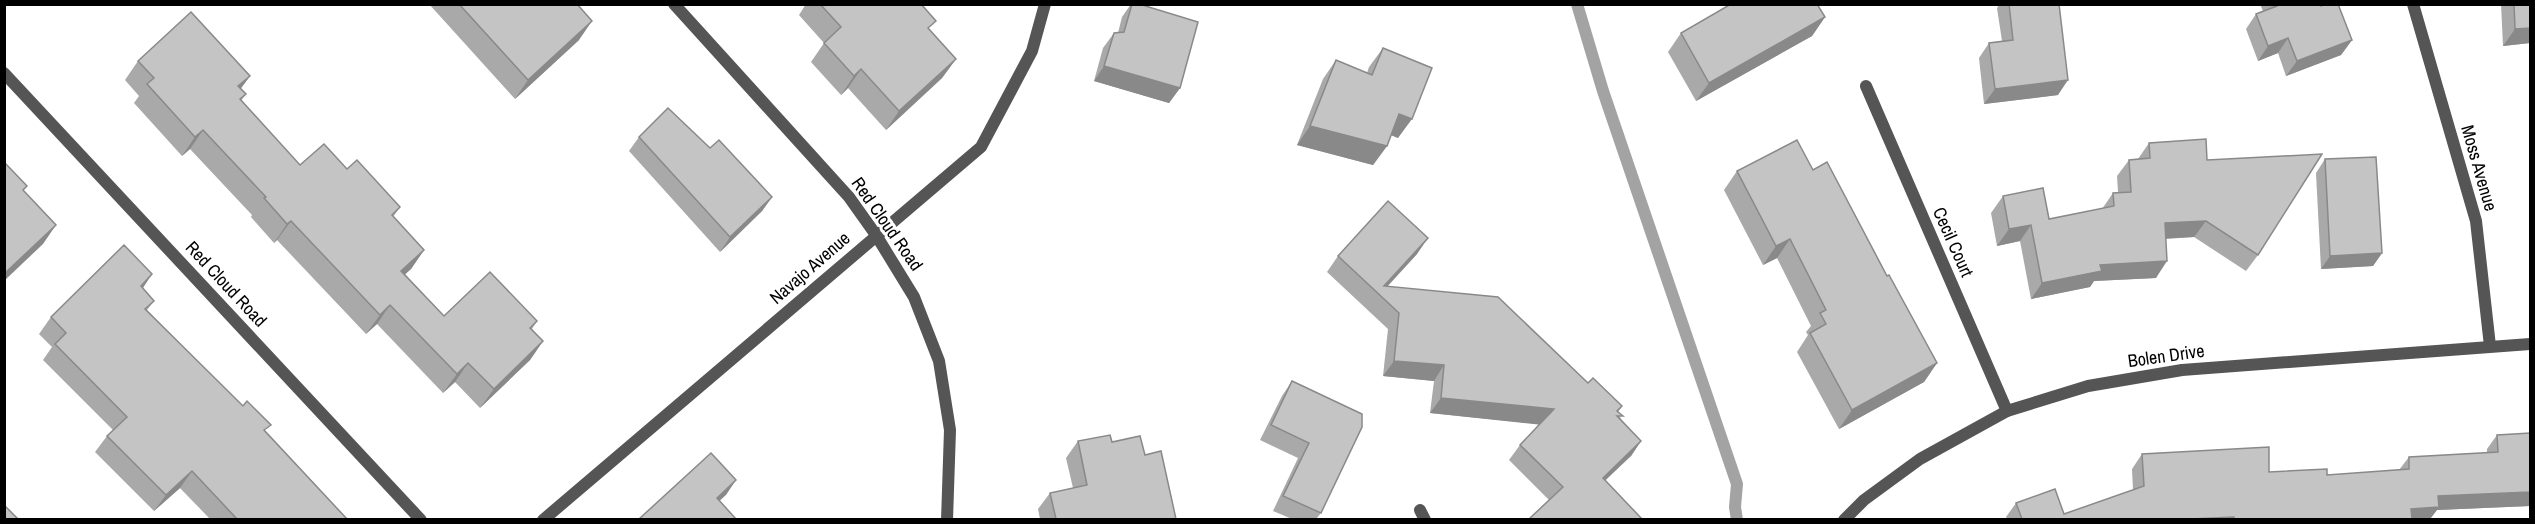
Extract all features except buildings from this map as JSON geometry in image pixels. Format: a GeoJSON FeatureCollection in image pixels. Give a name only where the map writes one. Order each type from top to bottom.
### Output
{"type":"FeatureCollection","features":[{"type":"Feature","properties":{"kind":"street","name":"Red Cloud Road"},"geometry":{"type":"LineString","coordinates":[[674,4],[849,196],[914,297],[939,361],[950,430],[947,519]]}},
{"type":"Feature","properties":{"kind":"street","name":"Navajo Avenue"},"geometry":{"type":"LineString","coordinates":[[543,519],[981,147],[1032,51],[1045,4]]}},
{"type":"Feature","properties":{"kind":"street","name":"Moss Avenue"},"geometry":{"type":"LineString","coordinates":[[2413,4],[2476,221],[2490,346]]}},
{"type":"Feature","properties":{"kind":"street","name":"Red Cloud Road"},"geometry":{"type":"LineString","coordinates":[[4,73],[422,519]]}},
{"type":"Feature","properties":{"kind":"street","name":"Cecil Court"},"geometry":{"type":"LineString","coordinates":[[1866,86],[2007,411]]}},
{"type":"Feature","properties":{"kind":"street","name":"Bolen Drive"},"geometry":{"type":"LineString","coordinates":[[1844,519],[1864,500],[1920,459],[2007,411],[2088,387],[2182,370],[2530,344]]}},
{"type":"Feature","properties":{"kind":"waterway"},"geometry":{"type":"LineString","coordinates":[[1577,4],[1603,91],[1737,484],[1735,507],[1737,520]]}}]}
